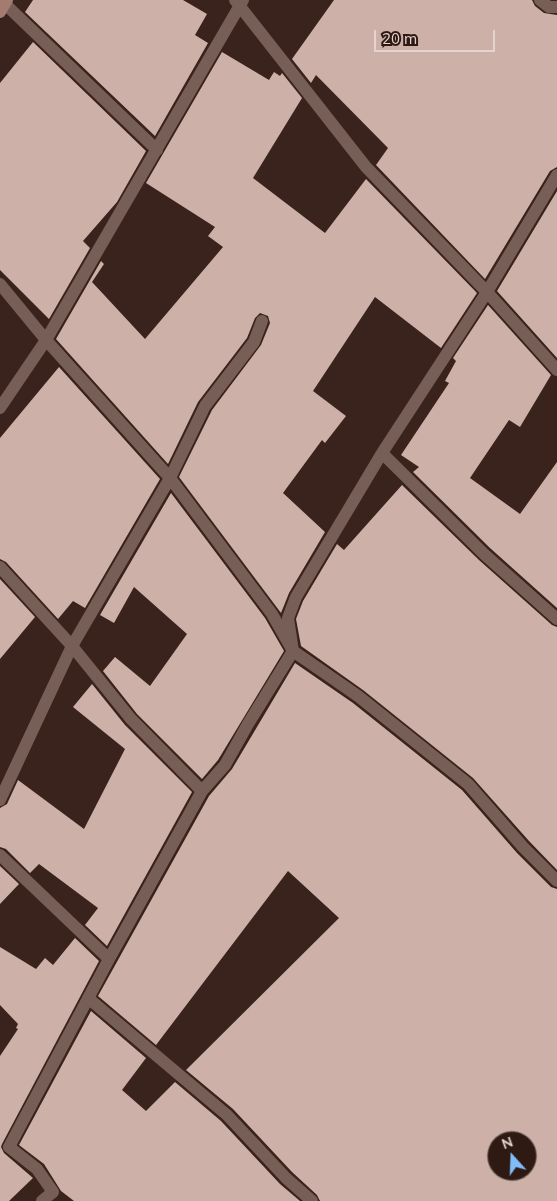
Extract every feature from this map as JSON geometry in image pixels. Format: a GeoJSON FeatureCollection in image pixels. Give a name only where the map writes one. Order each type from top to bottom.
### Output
{"type":"FeatureCollection","features":[{"type":"Feature","properties":{"kind":"street"},"geometry":{"type":"LineString","coordinates":[[540,0],[549,7],[557,7]]}},
{"type":"Feature","properties":{"kind":"street"},"geometry":{"type":"LineString","coordinates":[[0,408],[46,340],[157,150],[239,2],[366,167],[487,292],[557,370]]}},
{"type":"Feature","properties":{"kind":"street"},"geometry":{"type":"LineString","coordinates":[[4,5],[157,150]]}},
{"type":"Feature","properties":{"kind":"street"},"geometry":{"type":"LineString","coordinates":[[9,1147],[109,959],[202,791],[225,765],[293,651],[288,618],[296,597],[382,453],[487,292],[557,175]]}},
{"type":"Feature","properties":{"kind":"street"},"geometry":{"type":"LineString","coordinates":[[0,284],[46,340],[170,478],[272,614],[293,651],[358,696],[468,784],[523,847],[557,881]]}},
{"type":"Feature","properties":{"kind":"street"},"geometry":{"type":"LineString","coordinates":[[0,800],[72,646],[170,478],[205,406],[254,342],[262,321]]}},
{"type":"Feature","properties":{"kind":"street"},"geometry":{"type":"LineString","coordinates":[[382,453],[484,554],[557,619]]}},
{"type":"Feature","properties":{"kind":"street"},"geometry":{"type":"LineString","coordinates":[[0,567],[72,646],[131,719],[202,791]]}},
{"type":"Feature","properties":{"kind":"street"},"geometry":{"type":"LineString","coordinates":[[0,856],[109,959]]}},
{"type":"Feature","properties":{"kind":"street"},"geometry":{"type":"LineString","coordinates":[[88,998],[227,1116],[286,1178],[312,1201]]}},
{"type":"Feature","properties":{"kind":"street"},"geometry":{"type":"LineString","coordinates":[[0,1137],[9,1147],[37,1169],[53,1192],[42,1201]]}},
{"type":"Feature","properties":{"kind":"building"},"geometry":{"type":"Polygon","coordinates":[[[33,0],[183,0],[207,14],[195,35],[208,43],[155,136],[25,12],[33,0]]]}},
{"type":"Feature","properties":{"kind":"building"},"geometry":{"type":"Polygon","coordinates":[[[334,0],[532,0],[535,6],[544,13],[557,15],[557,167],[550,171],[485,279],[376,165],[388,148],[316,75],[311,83],[292,59],[334,0]]]}},
{"type":"Feature","properties":{"kind":"building"},"geometry":{"type":"Polygon","coordinates":[[[33,42],[146,151],[117,202],[83,241],[90,248],[49,319],[0,270],[0,83],[33,42]]]}},
{"type":"Feature","properties":{"kind":"building"},"geometry":{"type":"Polygon","coordinates":[[[222,52],[269,80],[274,72],[280,76],[282,73],[302,98],[253,178],[325,233],[366,179],[477,293],[441,348],[375,297],[313,391],[346,416],[325,443],[322,440],[283,493],[325,532],[289,593],[281,613],[179,477],[212,410],[261,345],[270,323],[268,316],[260,313],[255,318],[247,338],[198,402],[168,464],[56,339],[101,261],[104,264],[92,282],[145,339],[223,247],[208,236],[215,227],[146,183],[222,52]]]}},
{"type":"Feature","properties":{"kind":"building"},"geometry":{"type":"Polygon","coordinates":[[[557,191],[557,358],[497,291],[557,191]]]}},
{"type":"Feature","properties":{"kind":"building"},"geometry":{"type":"Polygon","coordinates":[[[488,305],[551,375],[520,427],[509,420],[470,478],[520,514],[557,462],[557,608],[490,548],[413,472],[419,467],[401,455],[449,383],[445,381],[456,361],[453,358],[488,305]]]}},
{"type":"Feature","properties":{"kind":"building"},"geometry":{"type":"Polygon","coordinates":[[[59,367],[160,479],[85,608],[73,601],[58,619],[6,562],[0,559],[0,438],[59,367]]]}},
{"type":"Feature","properties":{"kind":"building"},"geometry":{"type":"Polygon","coordinates":[[[402,485],[479,560],[552,625],[557,627],[557,870],[473,778],[363,690],[301,646],[296,619],[303,601],[337,544],[344,550],[402,485]]]}},
{"type":"Feature","properties":{"kind":"building"},"geometry":{"type":"Polygon","coordinates":[[[171,493],[265,618],[284,651],[218,760],[202,779],[137,714],[103,671],[115,657],[150,686],[187,634],[134,587],[114,623],[100,615],[171,493]]]}},
{"type":"Feature","properties":{"kind":"building"},"geometry":{"type":"Polygon","coordinates":[[[0,579],[35,617],[0,659],[0,579]]]}},
{"type":"Feature","properties":{"kind":"building"},"geometry":{"type":"Polygon","coordinates":[[[295,663],[353,703],[462,790],[517,853],[551,887],[557,889],[557,1201],[320,1201],[317,1195],[292,1172],[233,1109],[186,1070],[339,918],[288,871],[156,1045],[98,996],[209,796],[232,769],[295,663]]]}},
{"type":"Feature","properties":{"kind":"building"},"geometry":{"type":"Polygon","coordinates":[[[92,684],[125,725],[192,792],[107,946],[85,925],[98,908],[39,864],[30,873],[6,849],[0,847],[0,808],[7,804],[18,780],[84,829],[125,749],[73,707],[92,684]]]}},
{"type":"Feature","properties":{"kind":"building"},"geometry":{"type":"Polygon","coordinates":[[[0,866],[19,884],[0,904],[0,866]]]}},
{"type":"Feature","properties":{"kind":"building"},"geometry":{"type":"Polygon","coordinates":[[[75,938],[99,961],[1,1147],[4,1153],[33,1178],[9,1201],[0,1201],[0,1056],[18,1029],[16,1028],[18,1024],[0,1005],[0,947],[36,969],[45,958],[53,965],[75,938]]]}},
{"type":"Feature","properties":{"kind":"building"},"geometry":{"type":"Polygon","coordinates":[[[91,1011],[146,1058],[122,1090],[146,1111],[175,1082],[221,1121],[280,1184],[300,1201],[74,1201],[61,1191],[44,1164],[19,1145],[91,1011]]]}}]}
